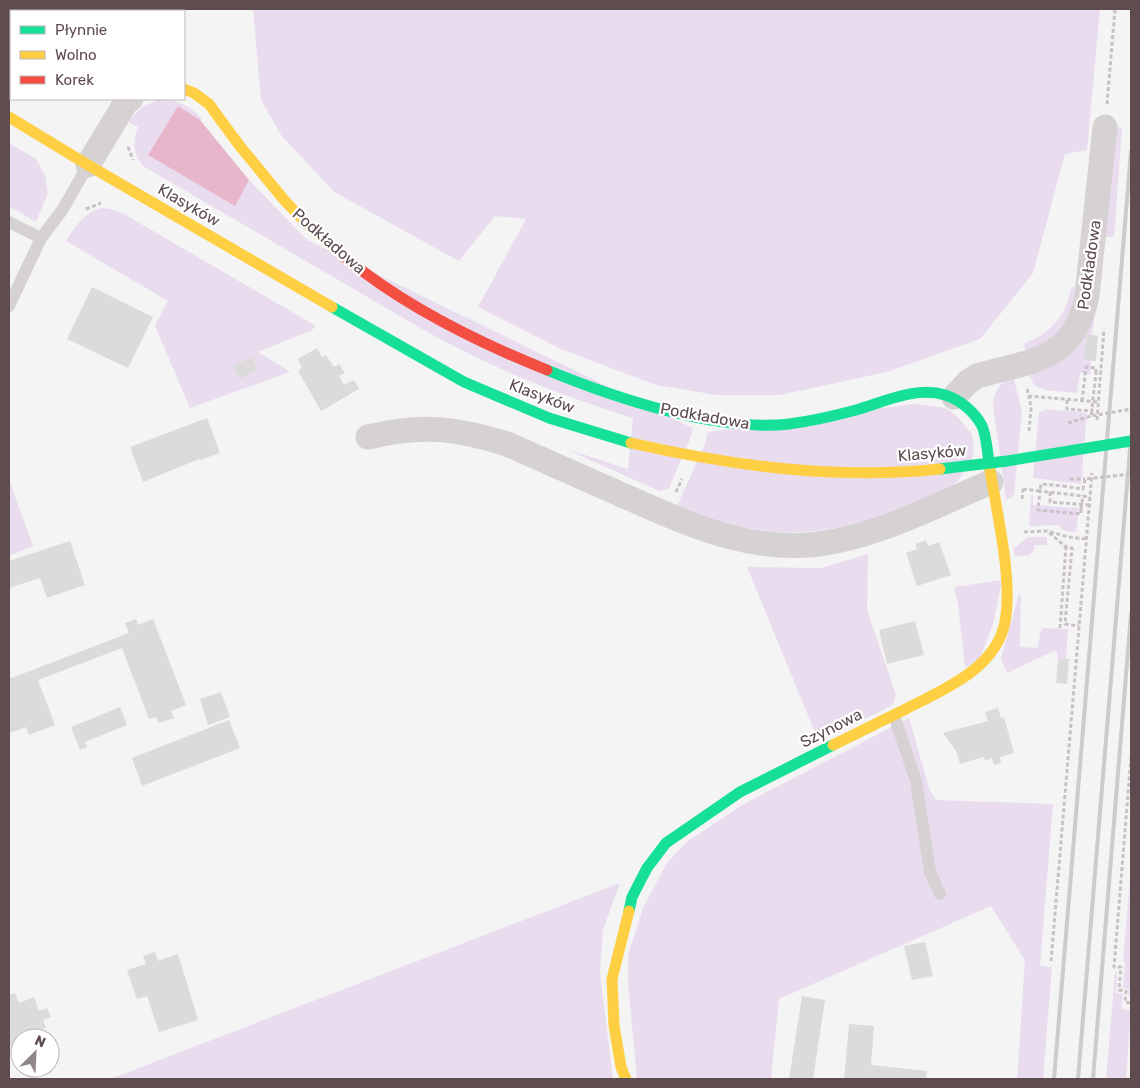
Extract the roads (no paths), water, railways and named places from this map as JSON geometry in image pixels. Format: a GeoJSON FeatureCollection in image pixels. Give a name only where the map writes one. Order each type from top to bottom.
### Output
{"type":"FeatureCollection","features":[{"type":"Feature","properties":{"kind":"street","name":"Podkładowa"},"geometry":{"type":"LineString","coordinates":[[185,89],[190,90],[209,104],[269,184],[295,213],[348,262],[403,299],[495,348],[562,378],[625,399],[685,415],[750,425],[786,425],[814,420],[924,391],[938,392],[954,397],[968,382],[977,376],[1046,356],[1059,349],[1070,338],[1084,313],[1106,127]]}},
{"type":"Feature","properties":{"kind":"street"},"geometry":{"type":"LineString","coordinates":[[88,165],[126,102],[129,100]]}},
{"type":"Feature","properties":{"kind":"street","name":"Klasyków"},"geometry":{"type":"LineString","coordinates":[[9,117],[409,352],[464,382],[549,418],[631,443],[680,455],[760,467],[801,471],[882,473],[972,466],[1131,441]]}},
{"type":"Feature","properties":{"kind":"street","name":"Szynowa"},"geometry":{"type":"LineString","coordinates":[[626,1079],[621,1068],[614,1025],[612,980],[632,896],[647,868],[666,843],[740,792],[894,715],[963,678],[986,658],[1001,637],[1005,624],[1005,568],[982,426],[974,413],[954,397]]}},
{"type":"Feature","properties":{"kind":"street"},"geometry":{"type":"LineString","coordinates":[[368,437],[415,428],[448,429],[476,434],[508,444],[688,524],[730,537],[777,545],[834,542],[874,532],[991,482]]}},
{"type":"Feature","properties":{"kind":"lane"},"geometry":{"type":"LineString","coordinates":[[9,306],[42,238],[63,209],[88,165]]}},
{"type":"Feature","properties":{"kind":"lane"},"geometry":{"type":"LineString","coordinates":[[9,222],[42,238]]}},
{"type":"Feature","properties":{"kind":"lane"},"geometry":{"type":"LineString","coordinates":[[894,715],[916,781],[930,872],[940,894]]}},
{"type":"Feature","properties":{"kind":"railway"},"geometry":{"type":"LineString","coordinates":[[1054,1079],[1131,151]]}},
{"type":"Feature","properties":{"kind":"railway"},"geometry":{"type":"LineString","coordinates":[[1078,1079],[1131,437]]}},
{"type":"Feature","properties":{"kind":"railway"},"geometry":{"type":"LineString","coordinates":[[1093,1079],[1131,614]]}}]}
